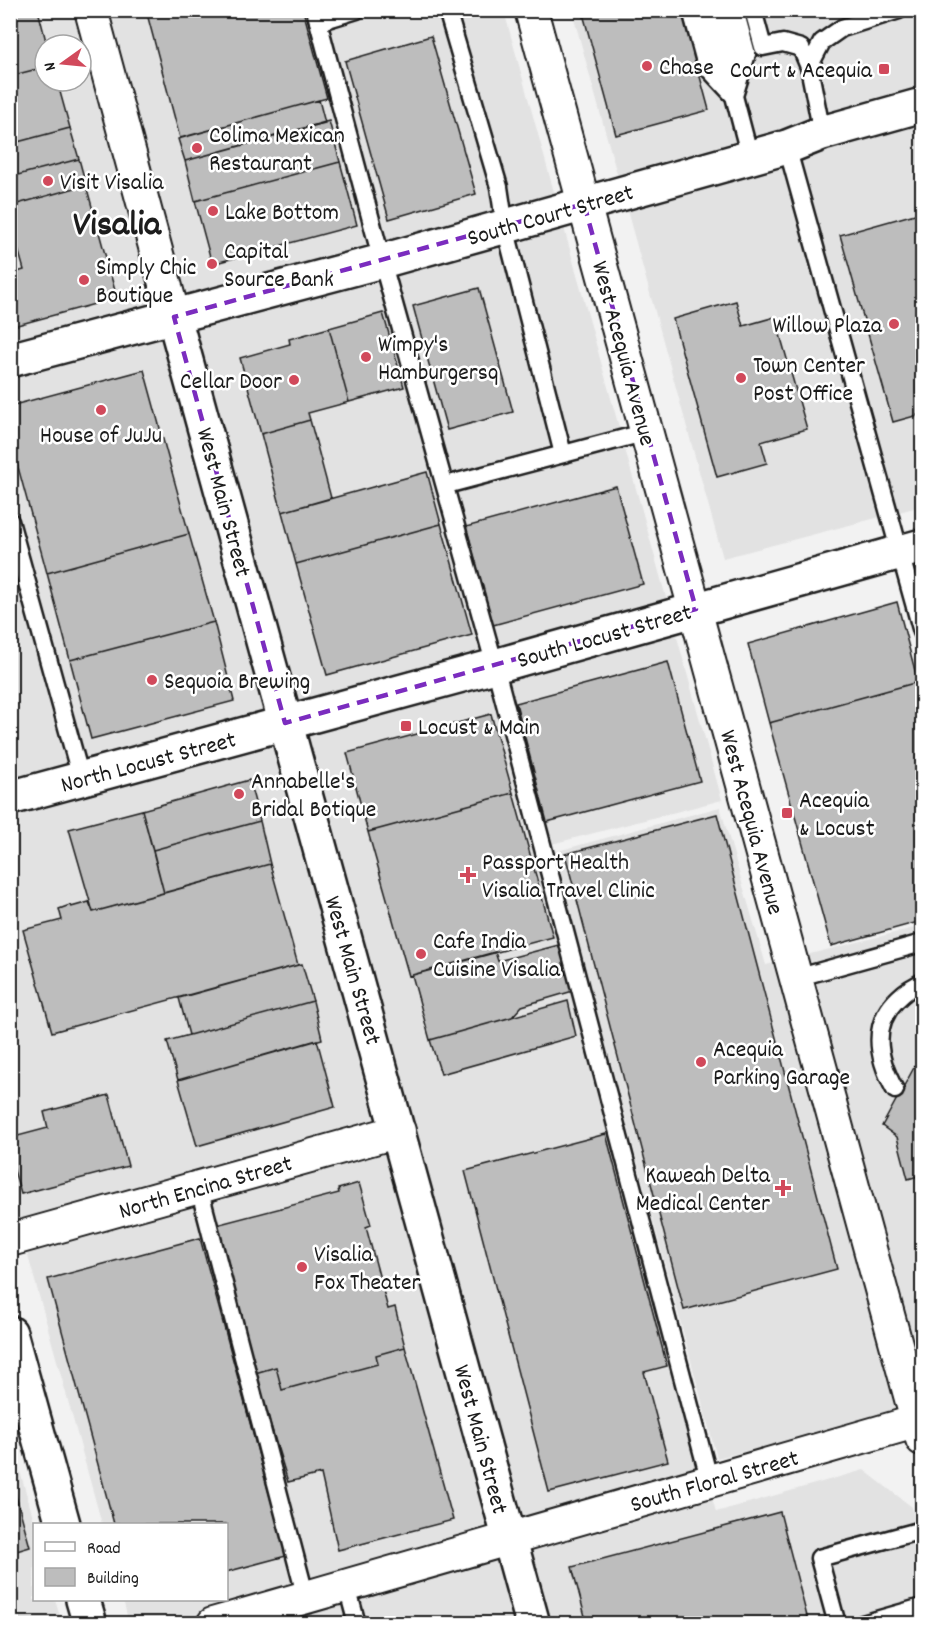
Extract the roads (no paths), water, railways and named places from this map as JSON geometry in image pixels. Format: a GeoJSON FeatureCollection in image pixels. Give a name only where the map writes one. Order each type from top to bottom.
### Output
{"type":"FeatureCollection","features":[{"type":"Feature","properties":{"kind":"main road","name":"South Court Street"},"geometry":{"type":"LineString","coordinates":[[10,360],[505,227],[787,147],[822,133],[922,105]]}},
{"type":"Feature","properties":{"kind":"main road","name":"West Main Street"},"geometry":{"type":"LineString","coordinates":[[174,317],[399,1131],[530,1623]]}},
{"type":"Feature","properties":{"kind":"main road","name":"South Locust Street"},"geometry":{"type":"LineString","coordinates":[[285,723],[911,549]]}},
{"type":"Feature","properties":{"kind":"main road","name":"North Locust Street"},"geometry":{"type":"LineString","coordinates":[[10,798],[285,723]]}},
{"type":"Feature","properties":{"kind":"main road"},"geometry":{"type":"LineString","coordinates":[[10,1333],[63,1523]]}},
{"type":"Feature","properties":{"kind":"main road"},"geometry":{"type":"LineString","coordinates":[[84,1601],[90,1623]]}},
{"type":"Feature","properties":{"kind":"street"},"geometry":{"type":"LineString","coordinates":[[91,10],[174,317]]}},
{"type":"Feature","properties":{"kind":"street","name":"West Acequia Avenue"},"geometry":{"type":"LineString","coordinates":[[531,10],[796,978],[916,1388],[920,1430]]}},
{"type":"Feature","properties":{"kind":"street","name":"North Encina Street"},"geometry":{"type":"LineString","coordinates":[[10,1240],[399,1131]]}},
{"type":"Feature","properties":{"kind":"street","name":"South Floral Street"},"geometry":{"type":"LineString","coordinates":[[213,1623],[710,1482],[920,1430]]}},
{"type":"Feature","properties":{"kind":"lane"},"geometry":{"type":"LineString","coordinates":[[357,10],[316,16],[495,666],[710,1482]]}},
{"type":"Feature","properties":{"kind":"lane"},"geometry":{"type":"LineString","coordinates":[[447,10],[499,187],[505,227],[563,454]]}},
{"type":"Feature","properties":{"kind":"lane"},"geometry":{"type":"LineString","coordinates":[[691,10],[706,66],[734,88]]}},
{"type":"Feature","properties":{"kind":"lane"},"geometry":{"type":"LineString","coordinates":[[707,10],[734,88]]}},
{"type":"Feature","properties":{"kind":"lane"},"geometry":{"type":"LineString","coordinates":[[721,10],[734,88],[750,157]]}},
{"type":"Feature","properties":{"kind":"lane"},"geometry":{"type":"LineString","coordinates":[[734,88],[747,54],[735,10]]}},
{"type":"Feature","properties":{"kind":"lane"},"geometry":{"type":"LineString","coordinates":[[753,10],[763,47],[783,43],[801,48],[809,67],[822,133]]}},
{"type":"Feature","properties":{"kind":"lane"},"geometry":{"type":"LineString","coordinates":[[809,67],[822,42],[842,27],[899,10]]}},
{"type":"Feature","properties":{"kind":"lane"},"geometry":{"type":"LineString","coordinates":[[787,147],[911,549],[922,632]]}},
{"type":"Feature","properties":{"kind":"lane"},"geometry":{"type":"LineString","coordinates":[[446,485],[647,432]]}},
{"type":"Feature","properties":{"kind":"lane"},"geometry":{"type":"LineString","coordinates":[[10,521],[81,778]]}},
{"type":"Feature","properties":{"kind":"lane"},"geometry":{"type":"LineString","coordinates":[[796,978],[922,943]]}},
{"type":"Feature","properties":{"kind":"lane"},"geometry":{"type":"LineString","coordinates":[[895,1090],[884,1069],[878,1042],[884,1016],[902,995],[922,982]]}},
{"type":"Feature","properties":{"kind":"lane"},"geometry":{"type":"LineString","coordinates":[[199,1188],[306,1598]]}},
{"type":"Feature","properties":{"kind":"lane"},"geometry":{"type":"LineString","coordinates":[[837,1623],[819,1558],[922,1530]]}},
{"type":"Feature","properties":{"kind":"lane"},"geometry":{"type":"LineString","coordinates":[[346,1587],[357,1623]]}},
{"type":"Feature","properties":{"kind":"lane"},"geometry":{"type":"LineString","coordinates":[[862,1623],[922,1607]]}},
{"type":"Feature","properties":{"kind":"place","name":"Chase"},"geometry":{"type":"Point","coordinates":[647,66]}},
{"type":"Feature","properties":{"kind":"place","name":"Court & Acequia"},"geometry":{"type":"Point","coordinates":[884,69]}},
{"type":"Feature","properties":{"kind":"place","name":"Colima Mexican Restaurant"},"geometry":{"type":"Point","coordinates":[197,148]}},
{"type":"Feature","properties":{"kind":"place","name":"Visit Visalia"},"geometry":{"type":"Point","coordinates":[48,181]}},
{"type":"Feature","properties":{"kind":"place","name":"Lake Bottom"},"geometry":{"type":"Point","coordinates":[213,211]}},
{"type":"Feature","properties":{"kind":"place","name":"Capital Source Bank"},"geometry":{"type":"Point","coordinates":[212,264]}},
{"type":"Feature","properties":{"kind":"place","name":"Simply Chic Boutique"},"geometry":{"type":"Point","coordinates":[84,280]}},
{"type":"Feature","properties":{"kind":"place","name":"Willow Plaza"},"geometry":{"type":"Point","coordinates":[894,324]}},
{"type":"Feature","properties":{"kind":"place","name":"Wimpy's Hamburgersq"},"geometry":{"type":"Point","coordinates":[366,357]}},
{"type":"Feature","properties":{"kind":"place","name":"Town Center Post Office"},"geometry":{"type":"Point","coordinates":[741,378]}},
{"type":"Feature","properties":{"kind":"place","name":"Cellar Door"},"geometry":{"type":"Point","coordinates":[294,380]}},
{"type":"Feature","properties":{"kind":"place","name":"House of JuJu"},"geometry":{"type":"Point","coordinates":[101,410]}},
{"type":"Feature","properties":{"kind":"place","name":"Sequoia Brewing"},"geometry":{"type":"Point","coordinates":[152,680]}},
{"type":"Feature","properties":{"kind":"place","name":"Locust & Main"},"geometry":{"type":"Point","coordinates":[406,726]}},
{"type":"Feature","properties":{"kind":"place","name":"Annabelle's Bridal Botique"},"geometry":{"type":"Point","coordinates":[239,794]}},
{"type":"Feature","properties":{"kind":"place","name":"Acequia & Locust"},"geometry":{"type":"Point","coordinates":[787,813]}},
{"type":"Feature","properties":{"kind":"place","name":"Passport Health Visalia Travel Clinic"},"geometry":{"type":"Point","coordinates":[468,875]}},
{"type":"Feature","properties":{"kind":"place","name":"Cafe India Cuisine Visalia"},"geometry":{"type":"Point","coordinates":[421,954]}},
{"type":"Feature","properties":{"kind":"place","name":"Acequia Parking Garage"},"geometry":{"type":"Point","coordinates":[701,1062]}},
{"type":"Feature","properties":{"kind":"place","name":"Kaweah Delta Medical Center"},"geometry":{"type":"Point","coordinates":[783,1188]}},
{"type":"Feature","properties":{"kind":"place","name":"Visalia Fox Theater"},"geometry":{"type":"Point","coordinates":[302,1267]}},
{"type":"Feature","properties":{"kind":"district","name":"Visalia"},"geometry":{"type":"Point","coordinates":[117,221]}}]}
